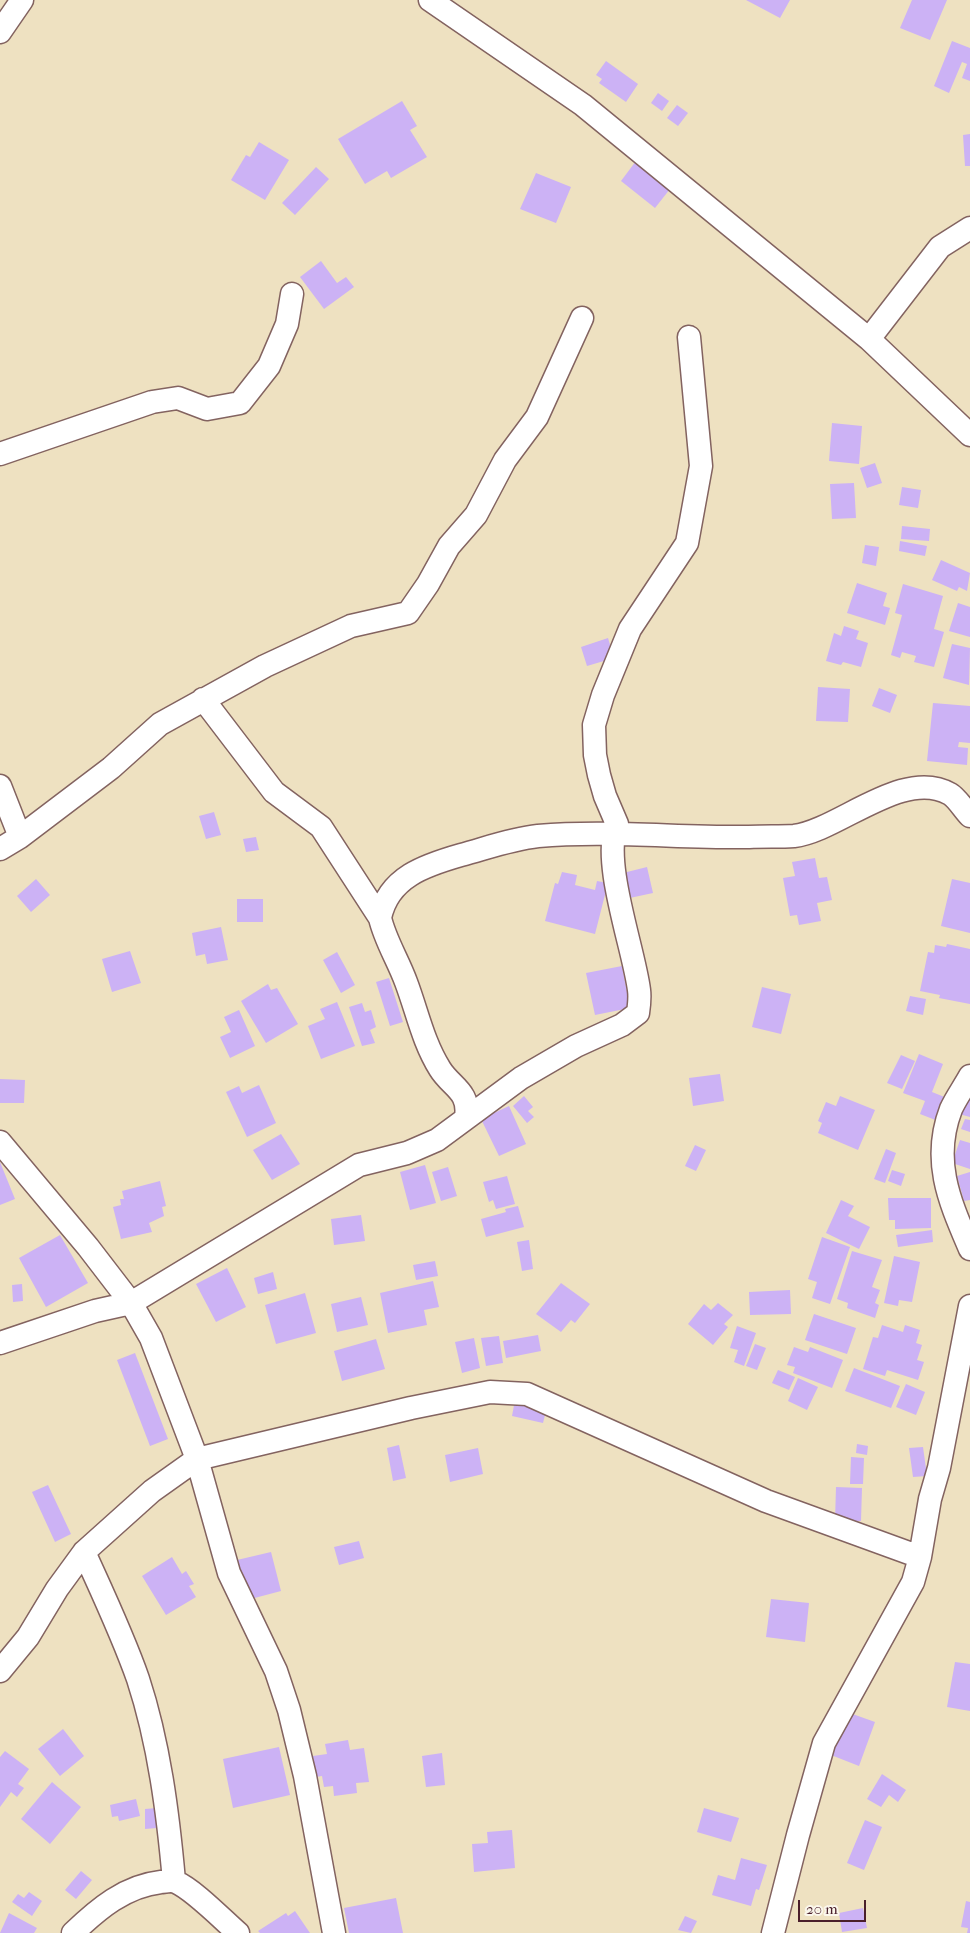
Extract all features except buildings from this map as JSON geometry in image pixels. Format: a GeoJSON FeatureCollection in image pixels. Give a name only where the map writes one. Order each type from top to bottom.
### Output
{"type":"FeatureCollection","features":[{"type":"Feature","properties":{"kind":"street"},"geometry":{"type":"LineString","coordinates":[[0,32],[22,0]]}},
{"type":"Feature","properties":{"kind":"street"},"geometry":{"type":"LineString","coordinates":[[430,0],[583,105],[869,339],[970,435]]}},
{"type":"Feature","properties":{"kind":"street"},"geometry":{"type":"LineString","coordinates":[[869,339],[940,247],[970,228]]}},
{"type":"Feature","properties":{"kind":"street"},"geometry":{"type":"LineString","coordinates":[[0,454],[152,402],[178,398],[207,409],[240,403],[269,366],[287,324],[292,294]]}},
{"type":"Feature","properties":{"kind":"street"},"geometry":{"type":"LineString","coordinates":[[0,849],[20,837],[111,768],[160,724],[265,666],[350,626],[408,613],[428,584],[449,546],[476,515],[505,460],[537,417],[582,318]]}},
{"type":"Feature","properties":{"kind":"street"},"geometry":{"type":"LineString","coordinates":[[0,1343],[95,1311],[131,1303],[359,1165],[414,1150],[437,1140],[466,1116],[521,1078],[576,1046],[622,1025],[638,1013],[640,991],[615,872],[613,835],[618,824],[605,796],[599,775],[595,754],[594,725],[603,695],[630,629],[687,543],[701,466],[689,337]]}},
{"type":"Feature","properties":{"kind":"street"},"geometry":{"type":"LineString","coordinates":[[204,699],[274,792],[321,827],[380,918]]}},
{"type":"Feature","properties":{"kind":"street"},"geometry":{"type":"LineString","coordinates":[[0,786],[20,837]]}},
{"type":"Feature","properties":{"kind":"street"},"geometry":{"type":"LineString","coordinates":[[466,1116],[465,1098],[441,1070],[428,1048],[406,982],[382,929],[381,909],[408,874],[434,862],[500,842],[536,836],[575,834],[795,836],[817,829],[866,803],[925,787],[950,794],[970,816]]}},
{"type":"Feature","properties":{"kind":"street"},"geometry":{"type":"LineString","coordinates":[[970,1076],[952,1108],[946,1128],[943,1179],[970,1249]]}},
{"type":"Feature","properties":{"kind":"street"},"geometry":{"type":"LineString","coordinates":[[0,1142],[88,1247],[131,1303],[151,1338],[197,1460],[229,1573],[276,1671],[289,1710],[305,1776],[334,1933]]}},
{"type":"Feature","properties":{"kind":"street"},"geometry":{"type":"LineString","coordinates":[[773,1933],[824,1743],[913,1582],[920,1557],[930,1499],[939,1468],[970,1306]]}},
{"type":"Feature","properties":{"kind":"street"},"geometry":{"type":"LineString","coordinates":[[0,1671],[28,1637],[57,1589],[84,1552],[152,1491],[197,1460],[412,1408],[490,1392],[526,1394],[766,1501],[920,1557]]}},
{"type":"Feature","properties":{"kind":"street"},"geometry":{"type":"LineString","coordinates":[[84,1552],[121,1637],[144,1701],[156,1752],[174,1881]]}},
{"type":"Feature","properties":{"kind":"street"},"geometry":{"type":"LineString","coordinates":[[73,1933],[96,1910],[125,1892],[147,1884],[174,1881],[189,1891],[238,1933]]}}]}
